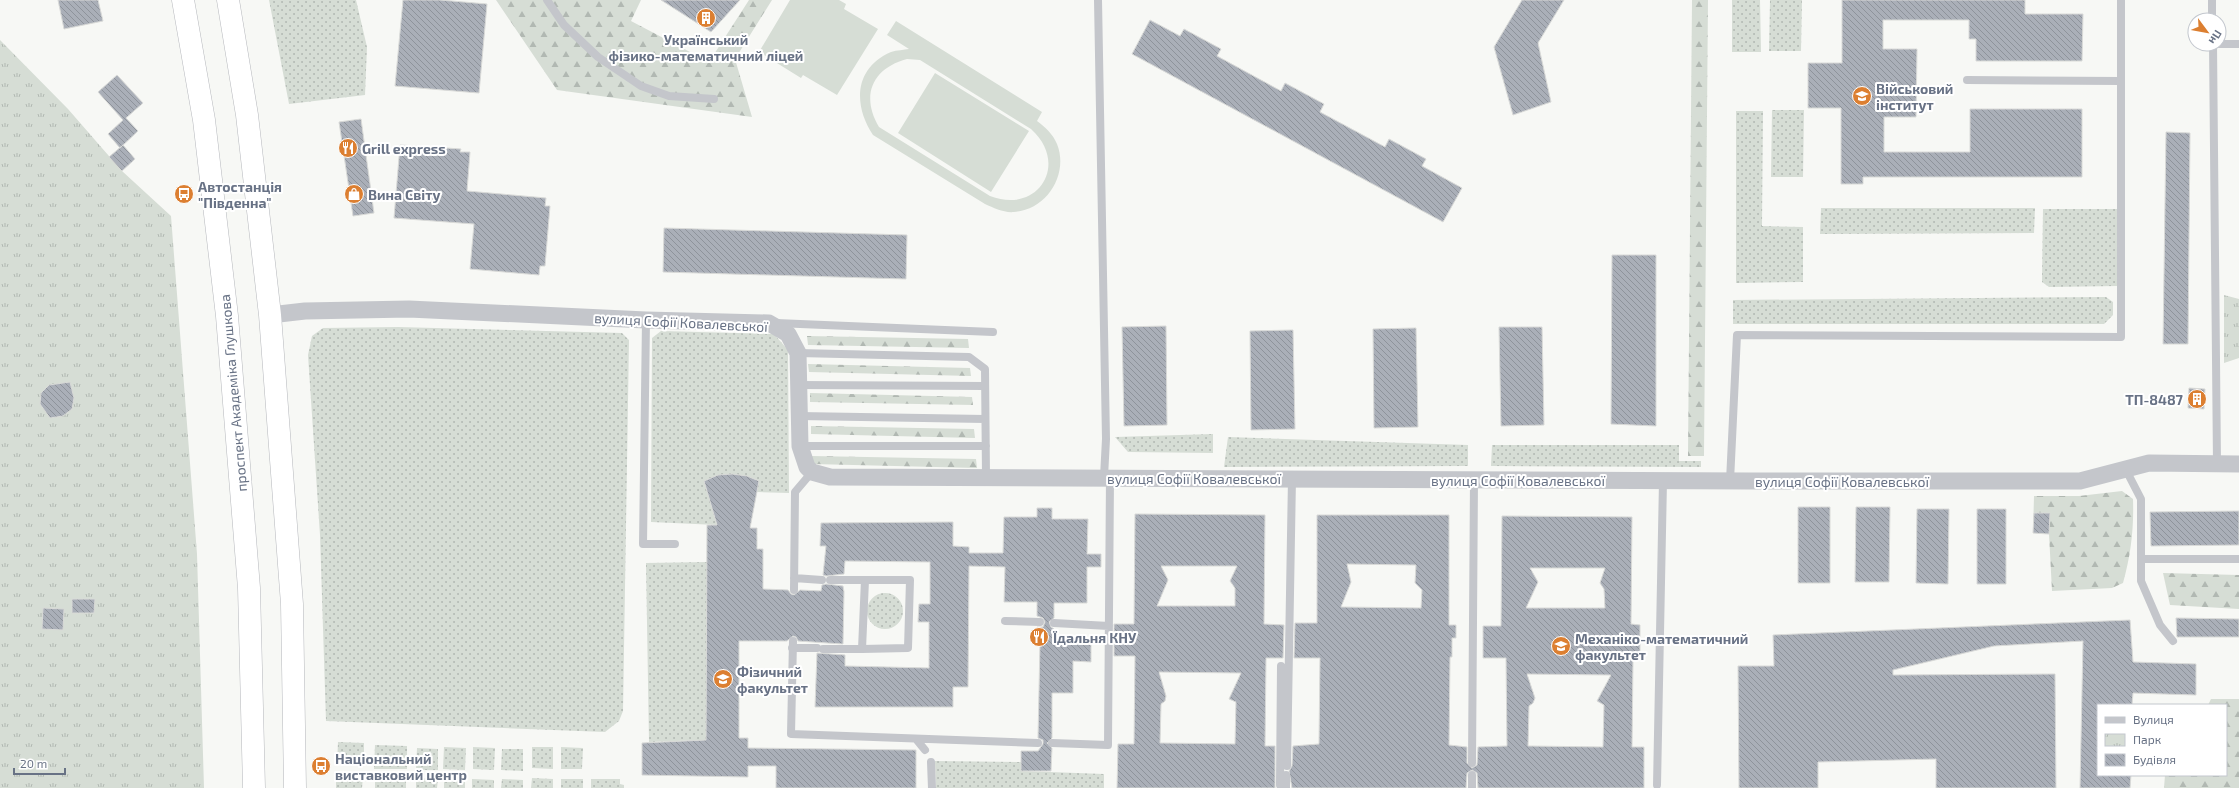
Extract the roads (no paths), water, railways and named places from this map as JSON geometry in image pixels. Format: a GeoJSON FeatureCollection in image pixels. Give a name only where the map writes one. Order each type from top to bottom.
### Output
{"type":"FeatureCollection","features":[{"type":"Feature","properties":{"kind":"highway","name":"проспект Академіка Глушкова"},"geometry":{"type":"LineString","coordinates":[[183,0],[204,120],[227,316],[249,588],[254,788]]}},
{"type":"Feature","properties":{"kind":"highway"},"geometry":{"type":"LineString","coordinates":[[228,0],[247,115],[270,315],[292,604],[295,788]]}},
{"type":"Feature","properties":{"kind":"street","name":"вулиця Софії Ковалевської"},"geometry":{"type":"LineString","coordinates":[[270,315],[305,311],[409,309],[646,320],[769,323],[788,334],[798,353],[800,446],[807,467],[812,472],[830,477],[986,476],[1663,481],[2080,481],[2149,463],[2239,464]]}},
{"type":"Feature","properties":{"kind":"lane"},"geometry":{"type":"LineString","coordinates":[[547,0],[564,25],[598,57],[641,86],[669,96],[714,98]]}},
{"type":"Feature","properties":{"kind":"lane"},"geometry":{"type":"LineString","coordinates":[[1052,743],[1108,746],[1109,626],[1098,0]]}},
{"type":"Feature","properties":{"kind":"lane"},"geometry":{"type":"LineString","coordinates":[[1730,481],[1737,335],[2121,337],[2121,0]]}},
{"type":"Feature","properties":{"kind":"lane"},"geometry":{"type":"LineString","coordinates":[[2212,0],[2212,12]]}},
{"type":"Feature","properties":{"kind":"lane"},"geometry":{"type":"LineString","coordinates":[[2227,44],[2239,44]]}},
{"type":"Feature","properties":{"kind":"lane"},"geometry":{"type":"LineString","coordinates":[[2213,52],[2217,464]]}},
{"type":"Feature","properties":{"kind":"lane"},"geometry":{"type":"LineString","coordinates":[[1967,80],[2121,81]]}},
{"type":"Feature","properties":{"kind":"lane"},"geometry":{"type":"LineString","coordinates":[[646,320],[643,544],[676,544]]}},
{"type":"Feature","properties":{"kind":"lane"},"geometry":{"type":"LineString","coordinates":[[769,323],[993,332]]}},
{"type":"Feature","properties":{"kind":"lane"},"geometry":{"type":"LineString","coordinates":[[798,353],[969,358],[985,369],[986,476]]}},
{"type":"Feature","properties":{"kind":"lane"},"geometry":{"type":"LineString","coordinates":[[798,385],[985,386]]}},
{"type":"Feature","properties":{"kind":"lane"},"geometry":{"type":"LineString","coordinates":[[799,416],[985,419]]}},
{"type":"Feature","properties":{"kind":"lane"},"geometry":{"type":"LineString","coordinates":[[800,446],[986,446]]}},
{"type":"Feature","properties":{"kind":"lane"},"geometry":{"type":"LineString","coordinates":[[2126,470],[2140,499],[2141,581],[2160,625],[2173,641]]}},
{"type":"Feature","properties":{"kind":"lane"},"geometry":{"type":"LineString","coordinates":[[794,590],[795,492],[812,472]]}},
{"type":"Feature","properties":{"kind":"lane"},"geometry":{"type":"LineString","coordinates":[[1287,766],[1292,478]]}},
{"type":"Feature","properties":{"kind":"lane"},"geometry":{"type":"LineString","coordinates":[[1472,763],[1474,479]]}},
{"type":"Feature","properties":{"kind":"lane"},"geometry":{"type":"LineString","coordinates":[[1657,785],[1663,481]]}},
{"type":"Feature","properties":{"kind":"lane"},"geometry":{"type":"LineString","coordinates":[[2141,559],[2239,559]]}},
{"type":"Feature","properties":{"kind":"lane"},"geometry":{"type":"LineString","coordinates":[[794,578],[826,580],[910,580],[908,648],[820,649],[793,645],[791,734],[1038,743]]}},
{"type":"Feature","properties":{"kind":"lane"},"geometry":{"type":"LineString","coordinates":[[862,649],[865,580]]}},
{"type":"Feature","properties":{"kind":"lane"},"geometry":{"type":"LineString","coordinates":[[1005,621],[1040,622]]}},
{"type":"Feature","properties":{"kind":"lane"},"geometry":{"type":"LineString","coordinates":[[1054,623],[1109,626]]}},
{"type":"Feature","properties":{"kind":"lane"},"geometry":{"type":"LineString","coordinates":[[1281,666],[1280,785],[1286,787],[1286,775]]}},
{"type":"Feature","properties":{"kind":"lane"},"geometry":{"type":"LineString","coordinates":[[916,739],[925,750]]}},
{"type":"Feature","properties":{"kind":"lane"},"geometry":{"type":"LineString","coordinates":[[931,762],[932,788]]}},
{"type":"Feature","properties":{"kind":"lane"},"geometry":{"type":"LineString","coordinates":[[1472,775],[1472,788]]}},
{"type":"Feature","properties":{"kind":"place","name":"Український фізико-математичний ліцей"},"geometry":{"type":"Point","coordinates":[706,18]}},
{"type":"Feature","properties":{"kind":"place","name":"Військовий інститут"},"geometry":{"type":"Point","coordinates":[1862,96]}},
{"type":"Feature","properties":{"kind":"place","name":"Grill express"},"geometry":{"type":"Point","coordinates":[348,148]}},
{"type":"Feature","properties":{"kind":"place","name":"Автостанція \"Південна\""},"geometry":{"type":"Point","coordinates":[184,194]}},
{"type":"Feature","properties":{"kind":"place","name":"Вина Світу"},"geometry":{"type":"Point","coordinates":[354,194]}},
{"type":"Feature","properties":{"kind":"place","name":"ТП-8487"},"geometry":{"type":"Point","coordinates":[2197,399]}},
{"type":"Feature","properties":{"kind":"place","name":"Їдальня КНУ"},"geometry":{"type":"Point","coordinates":[1039,637]}},
{"type":"Feature","properties":{"kind":"place","name":"Механіко-математичний факультет"},"geometry":{"type":"Point","coordinates":[1561,646]}},
{"type":"Feature","properties":{"kind":"place","name":"Фізичний факультет"},"geometry":{"type":"Point","coordinates":[723,679]}},
{"type":"Feature","properties":{"kind":"place","name":"Національний виставковий центр"},"geometry":{"type":"Point","coordinates":[321,766]}}]}
